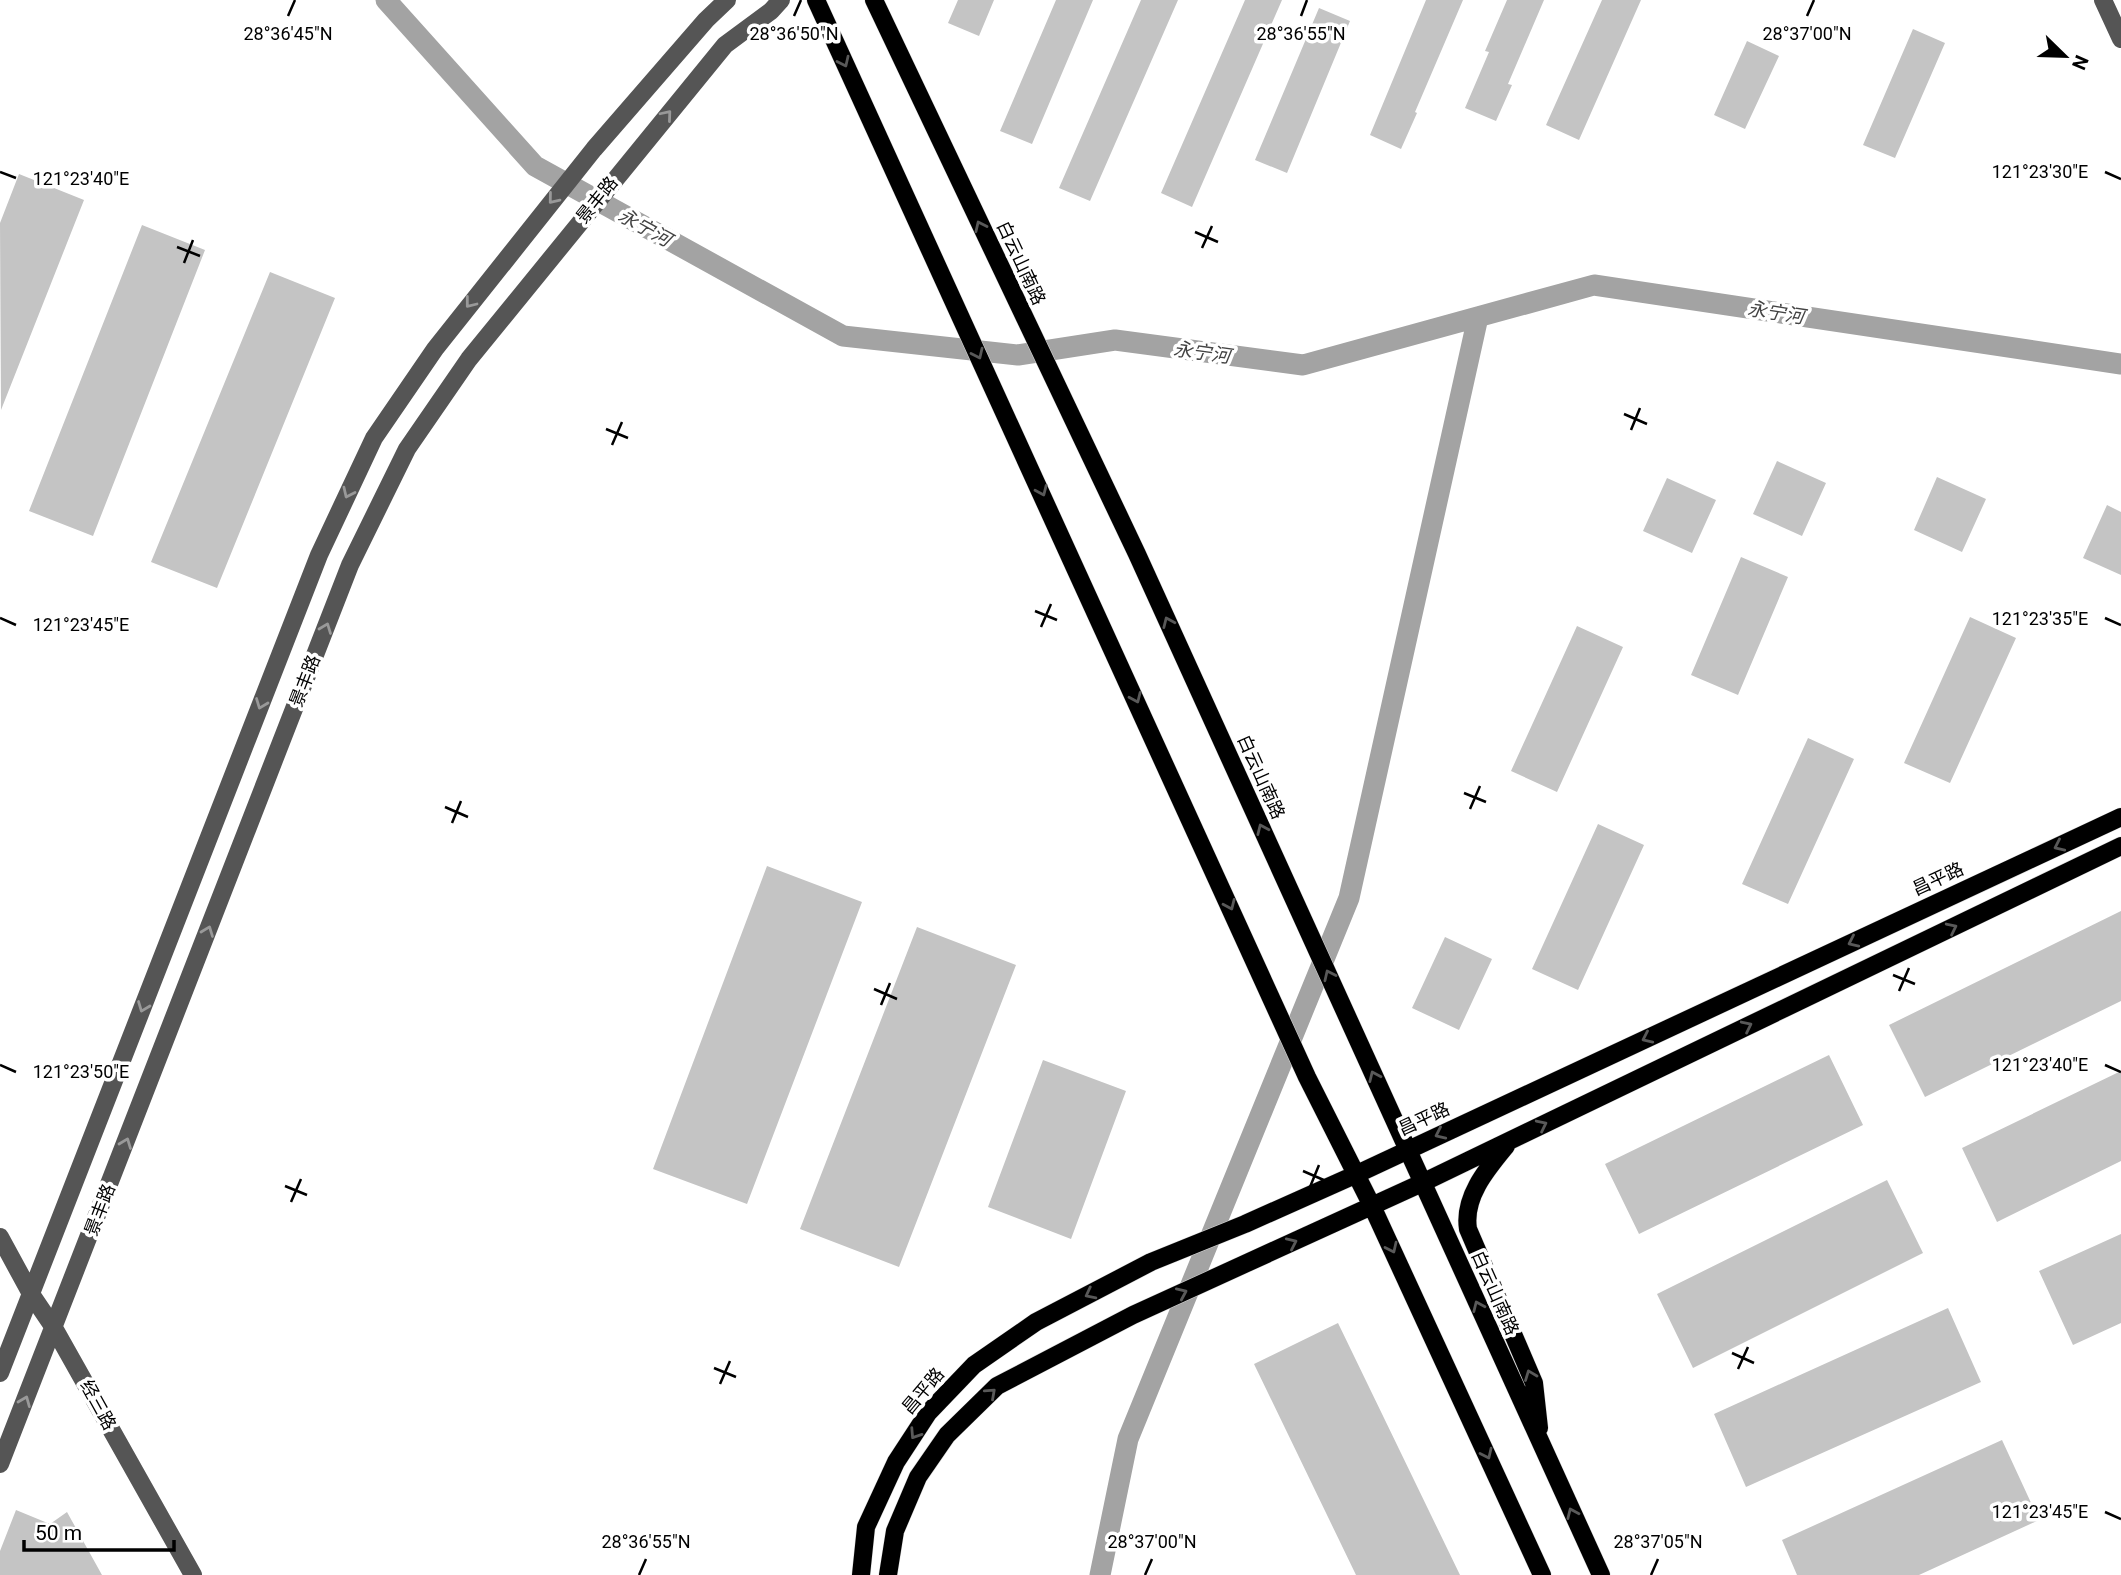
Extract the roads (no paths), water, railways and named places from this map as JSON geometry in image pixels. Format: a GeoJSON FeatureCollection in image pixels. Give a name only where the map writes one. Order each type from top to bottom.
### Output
{"type":"FeatureCollection","features":[{"type":"Feature","properties":{"kind":"main road"},"geometry":{"type":"LineString","coordinates":[[816,0],[1014,429],[1307,1077],[1357,1174],[1542,1575]]}},
{"type":"Feature","properties":{"kind":"main road","name":"白云山南路"},"geometry":{"type":"LineString","coordinates":[[874,0],[1137,554],[1601,1575]]}},
{"type":"Feature","properties":{"kind":"main road","name":"昌平路"},"geometry":{"type":"LineString","coordinates":[[861,1575],[866,1527],[896,1462],[928,1413],[974,1365],[1036,1321],[1151,1262],[1357,1174],[2121,817]]}},
{"type":"Feature","properties":{"kind":"main road"},"geometry":{"type":"LineString","coordinates":[[888,1575],[895,1531],[918,1477],[947,1435],[998,1386],[1133,1315],[1422,1183],[2121,846]]}},
{"type":"Feature","properties":{"kind":"main road"},"geometry":{"type":"LineString","coordinates":[[1510,1141],[1480,1179],[1466,1216],[1468,1229],[1534,1383],[1540,1442]]}},
{"type":"Feature","properties":{"kind":"street","name":"景丰路"},"geometry":{"type":"LineString","coordinates":[[0,1373],[319,555],[373,438],[435,349],[512,249],[594,149],[706,20],[727,0]]}},
{"type":"Feature","properties":{"kind":"street","name":"景丰路"},"geometry":{"type":"LineString","coordinates":[[0,1464],[350,565],[407,449],[469,359],[725,45],[771,11],[781,0]]}},
{"type":"Feature","properties":{"kind":"street"},"geometry":{"type":"LineString","coordinates":[[2103,0],[2121,39]]}},
{"type":"Feature","properties":{"kind":"street","name":"经三路"},"geometry":{"type":"LineString","coordinates":[[0,1237],[193,1575]]}},
{"type":"Feature","properties":{"kind":"waterway","name":"永宁河"},"geometry":{"type":"LineString","coordinates":[[386,0],[535,166],[843,336],[1018,355],[1115,340],[1303,365],[1594,285],[2121,364]]}},
{"type":"Feature","properties":{"kind":"waterway"},"geometry":{"type":"LineString","coordinates":[[1100,1575],[1128,1439],[1349,898],[1478,317]]}}]}
